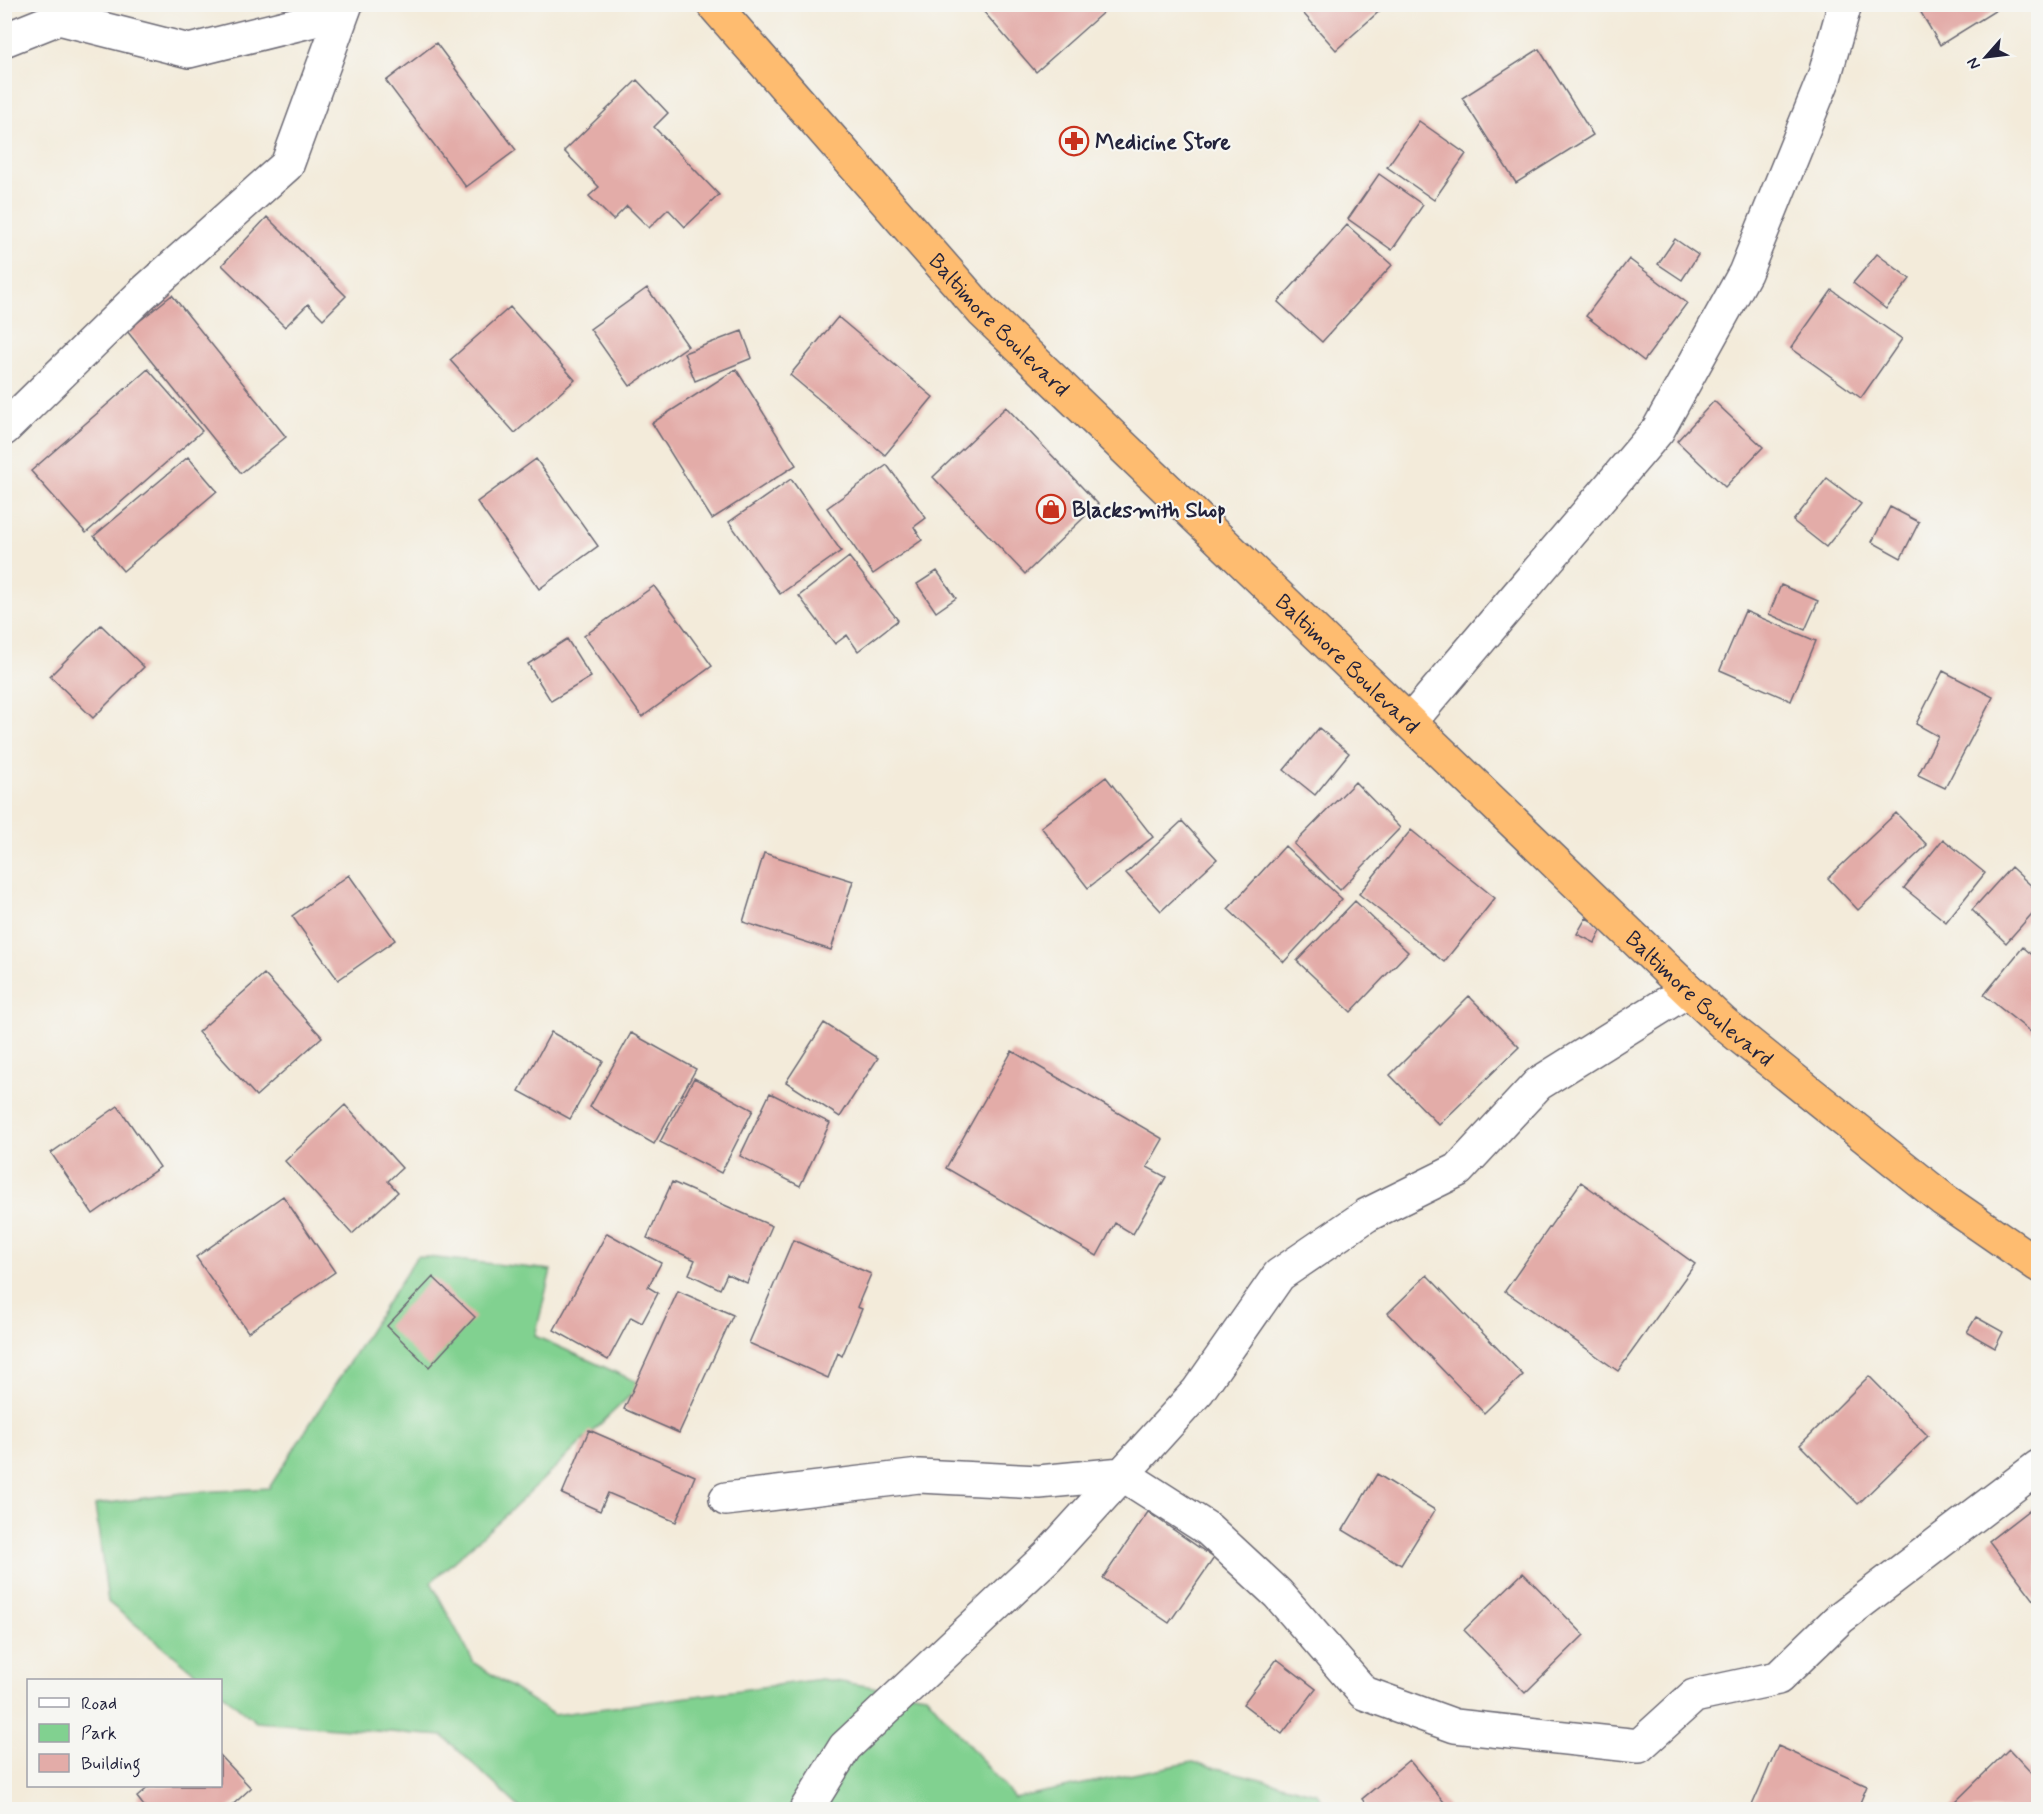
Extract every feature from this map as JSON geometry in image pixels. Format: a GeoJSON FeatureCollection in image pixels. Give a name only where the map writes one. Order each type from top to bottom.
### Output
{"type":"FeatureCollection","features":[{"type":"Feature","properties":{"kind":"highway","name":"Baltimore Boulevard"},"geometry":{"type":"LineString","coordinates":[[713,4],[982,311],[1688,990],[1723,1023],[1944,1200],[2038,1265]]}},
{"type":"Feature","properties":{"kind":"street"},"geometry":{"type":"LineString","coordinates":[[1410,722],[1658,430],[1745,273],[1824,78],[1845,4]]}},
{"type":"Feature","properties":{"kind":"street"},"geometry":{"type":"LineString","coordinates":[[4,40],[59,18],[189,51],[344,9]]}},
{"type":"Feature","properties":{"kind":"street"},"geometry":{"type":"LineString","coordinates":[[4,429],[141,295],[287,165],[344,9]]}},
{"type":"Feature","properties":{"kind":"street"},"geometry":{"type":"LineString","coordinates":[[806,1809],[845,1747],[1048,1556],[1197,1391],[1279,1275],[1367,1215],[1458,1170],[1538,1084],[1688,990]]}},
{"type":"Feature","properties":{"kind":"street"},"geometry":{"type":"LineString","coordinates":[[726,1499],[919,1476],[1039,1482],[1122,1474],[1208,1528],[1278,1594],[1364,1693],[1455,1726],[1639,1746],[1694,1696],[1778,1678],[1840,1618],[2038,1467]]}},
{"type":"Feature","properties":{"kind":"green space"},"geometry":{"type":"Polygon","coordinates":[[[417,1256],[551,1270],[535,1336],[642,1384],[509,1512],[431,1582],[474,1663],[554,1715],[821,1679],[926,1695],[1014,1798],[1193,1762],[1316,1793],[1328,1809],[521,1809],[443,1736],[256,1722],[222,1694],[222,1679],[203,1679],[108,1602],[95,1505],[182,1493],[269,1488],[417,1256]]]}},
{"type":"Feature","properties":{"kind":"building"},"geometry":{"type":"Polygon","coordinates":[[[977,4],[1105,4],[1108,8],[1036,72],[977,4]]]}},
{"type":"Feature","properties":{"kind":"building"},"geometry":{"type":"Polygon","coordinates":[[[1295,4],[1384,4],[1385,6],[1336,50],[1295,4]]]}},
{"type":"Feature","properties":{"kind":"building"},"geometry":{"type":"Polygon","coordinates":[[[1916,4],[2006,4],[1940,45],[1916,4]]]}},
{"type":"Feature","properties":{"kind":"building"},"geometry":{"type":"Polygon","coordinates":[[[436,43],[516,150],[466,187],[386,81],[436,43]]]}},
{"type":"Feature","properties":{"kind":"building"},"geometry":{"type":"Polygon","coordinates":[[[1539,49],[1593,135],[1516,183],[1462,98],[1539,49]]]}},
{"type":"Feature","properties":{"kind":"building"},"geometry":{"type":"Polygon","coordinates":[[[637,80],[668,113],[654,127],[719,195],[685,227],[668,209],[649,228],[627,206],[613,220],[589,196],[599,187],[564,151],[637,80]]]}},
{"type":"Feature","properties":{"kind":"building"},"geometry":{"type":"Polygon","coordinates":[[[1419,121],[1466,154],[1434,200],[1387,167],[1419,121]]]}},
{"type":"Feature","properties":{"kind":"building"},"geometry":{"type":"Polygon","coordinates":[[[1379,174],[1423,205],[1392,250],[1348,219],[1379,174]]]}},
{"type":"Feature","properties":{"kind":"building"},"geometry":{"type":"Polygon","coordinates":[[[267,217],[346,296],[323,319],[308,304],[285,327],[222,265],[267,217]]]}},
{"type":"Feature","properties":{"kind":"building"},"geometry":{"type":"Polygon","coordinates":[[[1347,225],[1392,265],[1322,342],[1278,302],[1347,225]]]}},
{"type":"Feature","properties":{"kind":"building"},"geometry":{"type":"Polygon","coordinates":[[[1675,239],[1698,255],[1682,280],[1658,264],[1675,239]]]}},
{"type":"Feature","properties":{"kind":"building"},"geometry":{"type":"Polygon","coordinates":[[[1877,254],[1910,279],[1886,309],[1853,283],[1877,254]]]}},
{"type":"Feature","properties":{"kind":"building"},"geometry":{"type":"Polygon","coordinates":[[[1629,259],[1687,303],[1644,361],[1586,316],[1629,259]]]}},
{"type":"Feature","properties":{"kind":"building"},"geometry":{"type":"Polygon","coordinates":[[[647,288],[688,346],[630,386],[590,329],[647,288]]]}},
{"type":"Feature","properties":{"kind":"building"},"geometry":{"type":"Polygon","coordinates":[[[1832,290],[1902,339],[1861,398],[1791,348],[1832,290]]]}},
{"type":"Feature","properties":{"kind":"building"},"geometry":{"type":"Polygon","coordinates":[[[172,295],[286,437],[241,473],[127,331],[172,295]]]}},
{"type":"Feature","properties":{"kind":"building"},"geometry":{"type":"Polygon","coordinates":[[[510,307],[575,380],[515,433],[450,360],[510,307]]]}},
{"type":"Feature","properties":{"kind":"building"},"geometry":{"type":"Polygon","coordinates":[[[838,317],[933,397],[885,455],[790,375],[838,317]]]}},
{"type":"Feature","properties":{"kind":"building"},"geometry":{"type":"Polygon","coordinates":[[[742,331],[752,358],[695,381],[684,353],[742,331]]]}},
{"type":"Feature","properties":{"kind":"building"},"geometry":{"type":"Polygon","coordinates":[[[148,369],[202,431],[86,533],[31,471],[148,369]]]}},
{"type":"Feature","properties":{"kind":"building"},"geometry":{"type":"Polygon","coordinates":[[[736,369],[796,465],[712,519],[652,423],[736,369]]]}},
{"type":"Feature","properties":{"kind":"building"},"geometry":{"type":"Polygon","coordinates":[[[1714,401],[1763,447],[1725,487],[1677,441],[1714,401]]]}},
{"type":"Feature","properties":{"kind":"building"},"geometry":{"type":"Polygon","coordinates":[[[1006,407],[1098,504],[1025,574],[933,477],[1006,407]]]}},
{"type":"Feature","properties":{"kind":"building"},"geometry":{"type":"Polygon","coordinates":[[[188,457],[217,491],[123,571],[94,536],[188,457]]]}},
{"type":"Feature","properties":{"kind":"building"},"geometry":{"type":"Polygon","coordinates":[[[536,459],[598,546],[539,589],[477,502],[536,459]]]}},
{"type":"Feature","properties":{"kind":"building"},"geometry":{"type":"Polygon","coordinates":[[[887,465],[926,518],[914,527],[922,540],[873,574],[827,508],[887,465]]]}},
{"type":"Feature","properties":{"kind":"building"},"geometry":{"type":"Polygon","coordinates":[[[1827,478],[1861,504],[1826,547],[1793,521],[1827,478]]]}},
{"type":"Feature","properties":{"kind":"building"},"geometry":{"type":"Polygon","coordinates":[[[791,479],[841,551],[780,594],[729,522],[791,479]]]}},
{"type":"Feature","properties":{"kind":"building"},"geometry":{"type":"Polygon","coordinates":[[[1890,507],[1919,522],[1901,558],[1872,542],[1890,507]]]}},
{"type":"Feature","properties":{"kind":"building"},"geometry":{"type":"Polygon","coordinates":[[[849,557],[898,620],[858,651],[847,635],[835,644],[799,596],[849,557]]]}},
{"type":"Feature","properties":{"kind":"building"},"geometry":{"type":"Polygon","coordinates":[[[937,571],[956,598],[936,612],[917,584],[937,571]]]}},
{"type":"Feature","properties":{"kind":"building"},"geometry":{"type":"Polygon","coordinates":[[[1781,585],[1818,601],[1805,630],[1769,614],[1781,585]]]}},
{"type":"Feature","properties":{"kind":"building"},"geometry":{"type":"Polygon","coordinates":[[[654,586],[712,666],[642,717],[584,636],[654,586]]]}},
{"type":"Feature","properties":{"kind":"building"},"geometry":{"type":"Polygon","coordinates":[[[1745,611],[1816,641],[1791,701],[1720,670],[1745,611]]]}},
{"type":"Feature","properties":{"kind":"building"},"geometry":{"type":"Polygon","coordinates":[[[101,625],[144,667],[93,718],[50,676],[101,625]]]}},
{"type":"Feature","properties":{"kind":"building"},"geometry":{"type":"Polygon","coordinates":[[[567,639],[591,677],[551,701],[528,664],[567,639]]]}},
{"type":"Feature","properties":{"kind":"building"},"geometry":{"type":"Polygon","coordinates":[[[1943,671],[1993,697],[1945,788],[1918,775],[1938,736],[1916,724],[1943,671]]]}},
{"type":"Feature","properties":{"kind":"building"},"geometry":{"type":"Polygon","coordinates":[[[1319,728],[1349,753],[1315,795],[1284,770],[1319,728]]]}},
{"type":"Feature","properties":{"kind":"building"},"geometry":{"type":"Polygon","coordinates":[[[1106,777],[1153,837],[1088,888],[1041,827],[1106,777]]]}},
{"type":"Feature","properties":{"kind":"building"},"geometry":{"type":"Polygon","coordinates":[[[1355,782],[1400,828],[1340,890],[1294,844],[1355,782]]]}},
{"type":"Feature","properties":{"kind":"building"},"geometry":{"type":"Polygon","coordinates":[[[1896,813],[1927,845],[1858,910],[1828,878],[1896,813]]]}},
{"type":"Feature","properties":{"kind":"building"},"geometry":{"type":"Polygon","coordinates":[[[1182,821],[1217,859],[1161,911],[1126,873],[1182,821]]]}},
{"type":"Feature","properties":{"kind":"building"},"geometry":{"type":"Polygon","coordinates":[[[1411,830],[1495,898],[1444,962],[1359,894],[1411,830]]]}},
{"type":"Feature","properties":{"kind":"building"},"geometry":{"type":"Polygon","coordinates":[[[1943,839],[1985,873],[1946,922],[1904,888],[1943,839]]]}},
{"type":"Feature","properties":{"kind":"building"},"geometry":{"type":"Polygon","coordinates":[[[1285,846],[1342,899],[1284,962],[1228,909],[1285,846]]]}},
{"type":"Feature","properties":{"kind":"building"},"geometry":{"type":"Polygon","coordinates":[[[764,853],[853,881],[831,950],[743,922],[764,853]]]}},
{"type":"Feature","properties":{"kind":"building"},"geometry":{"type":"Polygon","coordinates":[[[2011,867],[2038,892],[2038,907],[2006,943],[1972,910],[2011,867]]]}},
{"type":"Feature","properties":{"kind":"building"},"geometry":{"type":"Polygon","coordinates":[[[349,875],[395,940],[338,980],[292,916],[349,875]]]}},
{"type":"Feature","properties":{"kind":"building"},"geometry":{"type":"Polygon","coordinates":[[[1355,901],[1408,952],[1351,1012],[1297,961],[1355,901]]]}},
{"type":"Feature","properties":{"kind":"building"},"geometry":{"type":"Polygon","coordinates":[[[1586,918],[1603,927],[1595,943],[1577,934],[1586,918]]]}},
{"type":"Feature","properties":{"kind":"building"},"geometry":{"type":"Polygon","coordinates":[[[2023,947],[2038,960],[2038,1025],[2032,1033],[1984,995],[2023,947]]]}},
{"type":"Feature","properties":{"kind":"building"},"geometry":{"type":"Polygon","coordinates":[[[264,974],[322,1037],[256,1096],[198,1032],[264,974]]]}},
{"type":"Feature","properties":{"kind":"building"},"geometry":{"type":"Polygon","coordinates":[[[1469,996],[1519,1047],[1439,1125],[1390,1075],[1469,996]]]}},
{"type":"Feature","properties":{"kind":"building"},"geometry":{"type":"Polygon","coordinates":[[[824,1023],[878,1058],[840,1117],[786,1082],[824,1023]]]}},
{"type":"Feature","properties":{"kind":"building"},"geometry":{"type":"Polygon","coordinates":[[[551,1032],[603,1061],[570,1119],[519,1091],[551,1032]]]}},
{"type":"Feature","properties":{"kind":"building"},"geometry":{"type":"Polygon","coordinates":[[[631,1033],[696,1069],[654,1144],[590,1107],[631,1033]]]}},
{"type":"Feature","properties":{"kind":"building"},"geometry":{"type":"Polygon","coordinates":[[[1012,1051],[1163,1139],[1147,1167],[1166,1177],[1133,1234],[1115,1223],[1097,1256],[946,1168],[1012,1051]]]}},
{"type":"Feature","properties":{"kind":"building"},"geometry":{"type":"Polygon","coordinates":[[[694,1078],[753,1110],[721,1173],[660,1142],[694,1078]]]}},
{"type":"Feature","properties":{"kind":"building"},"geometry":{"type":"Polygon","coordinates":[[[770,1093],[830,1123],[800,1186],[740,1156],[770,1093]]]}},
{"type":"Feature","properties":{"kind":"building"},"geometry":{"type":"Polygon","coordinates":[[[345,1105],[402,1168],[388,1181],[398,1192],[352,1234],[285,1161],[345,1105]]]}},
{"type":"Feature","properties":{"kind":"building"},"geometry":{"type":"Polygon","coordinates":[[[118,1106],[160,1167],[93,1214],[51,1153],[118,1106]]]}},
{"type":"Feature","properties":{"kind":"building"},"geometry":{"type":"Polygon","coordinates":[[[672,1182],[772,1226],[747,1283],[727,1274],[720,1289],[689,1274],[695,1260],[647,1238],[672,1182]]]}},
{"type":"Feature","properties":{"kind":"building"},"geometry":{"type":"Polygon","coordinates":[[[1581,1182],[1695,1264],[1618,1371],[1505,1291],[1581,1182]]]}},
{"type":"Feature","properties":{"kind":"building"},"geometry":{"type":"Polygon","coordinates":[[[283,1196],[335,1272],[248,1332],[196,1257],[283,1196]]]}},
{"type":"Feature","properties":{"kind":"building"},"geometry":{"type":"Polygon","coordinates":[[[607,1233],[661,1263],[648,1287],[658,1293],[642,1323],[631,1317],[608,1360],[554,1330],[607,1233]]]}},
{"type":"Feature","properties":{"kind":"building"},"geometry":{"type":"Polygon","coordinates":[[[793,1240],[871,1274],[857,1307],[862,1309],[842,1356],[838,1353],[828,1378],[749,1343],[793,1240]]]}},
{"type":"Feature","properties":{"kind":"building"},"geometry":{"type":"Polygon","coordinates":[[[1427,1275],[1523,1375],[1484,1413],[1388,1313],[1427,1275]]]}},
{"type":"Feature","properties":{"kind":"building"},"geometry":{"type":"Polygon","coordinates":[[[433,1277],[475,1317],[429,1367],[387,1326],[433,1277]]]}},
{"type":"Feature","properties":{"kind":"building"},"geometry":{"type":"Polygon","coordinates":[[[678,1291],[733,1315],[679,1433],[624,1409],[678,1291]]]}},
{"type":"Feature","properties":{"kind":"building"},"geometry":{"type":"Polygon","coordinates":[[[1976,1317],[2003,1332],[1995,1348],[1967,1332],[1976,1317]]]}},
{"type":"Feature","properties":{"kind":"building"},"geometry":{"type":"Polygon","coordinates":[[[1869,1376],[1928,1436],[1858,1504],[1800,1445],[1869,1376]]]}},
{"type":"Feature","properties":{"kind":"building"},"geometry":{"type":"Polygon","coordinates":[[[589,1430],[695,1476],[676,1522],[608,1493],[600,1511],[562,1494],[589,1430]]]}},
{"type":"Feature","properties":{"kind":"building"},"geometry":{"type":"Polygon","coordinates":[[[1377,1474],[1435,1510],[1401,1565],[1343,1530],[1377,1474]]]}},
{"type":"Feature","properties":{"kind":"building"},"geometry":{"type":"Polygon","coordinates":[[[2038,1503],[2038,1597],[2034,1600],[1989,1541],[2038,1503]]]}},
{"type":"Feature","properties":{"kind":"building"},"geometry":{"type":"Polygon","coordinates":[[[1148,1512],[1214,1558],[1169,1623],[1103,1578],[1148,1512]]]}},
{"type":"Feature","properties":{"kind":"building"},"geometry":{"type":"Polygon","coordinates":[[[1523,1573],[1584,1635],[1525,1693],[1464,1630],[1523,1573]]]}},
{"type":"Feature","properties":{"kind":"building"},"geometry":{"type":"Polygon","coordinates":[[[1277,1659],[1316,1689],[1282,1734],[1243,1704],[1277,1659]]]}},
{"type":"Feature","properties":{"kind":"building"},"geometry":{"type":"Polygon","coordinates":[[[1778,1746],[1867,1786],[1857,1810],[1750,1810],[1778,1746]]]}},
{"type":"Feature","properties":{"kind":"building"},"geometry":{"type":"Polygon","coordinates":[[[2009,1749],[2038,1780],[2038,1810],[1947,1810],[2009,1749]]]}},
{"type":"Feature","properties":{"kind":"building"},"geometry":{"type":"Polygon","coordinates":[[[222,1757],[251,1788],[227,1810],[147,1810],[137,1797],[149,1787],[222,1787],[222,1757]]]}},
{"type":"Feature","properties":{"kind":"building"},"geometry":{"type":"Polygon","coordinates":[[[1409,1760],[1449,1808],[1370,1810],[1362,1799],[1409,1760]]]}},
{"type":"Feature","properties":{"kind":"place","name":"Medicine Store"},"geometry":{"type":"Point","coordinates":[1074,141]}},
{"type":"Feature","properties":{"kind":"place","name":"Blacksmith Shop"},"geometry":{"type":"Point","coordinates":[1051,509]}}]}
